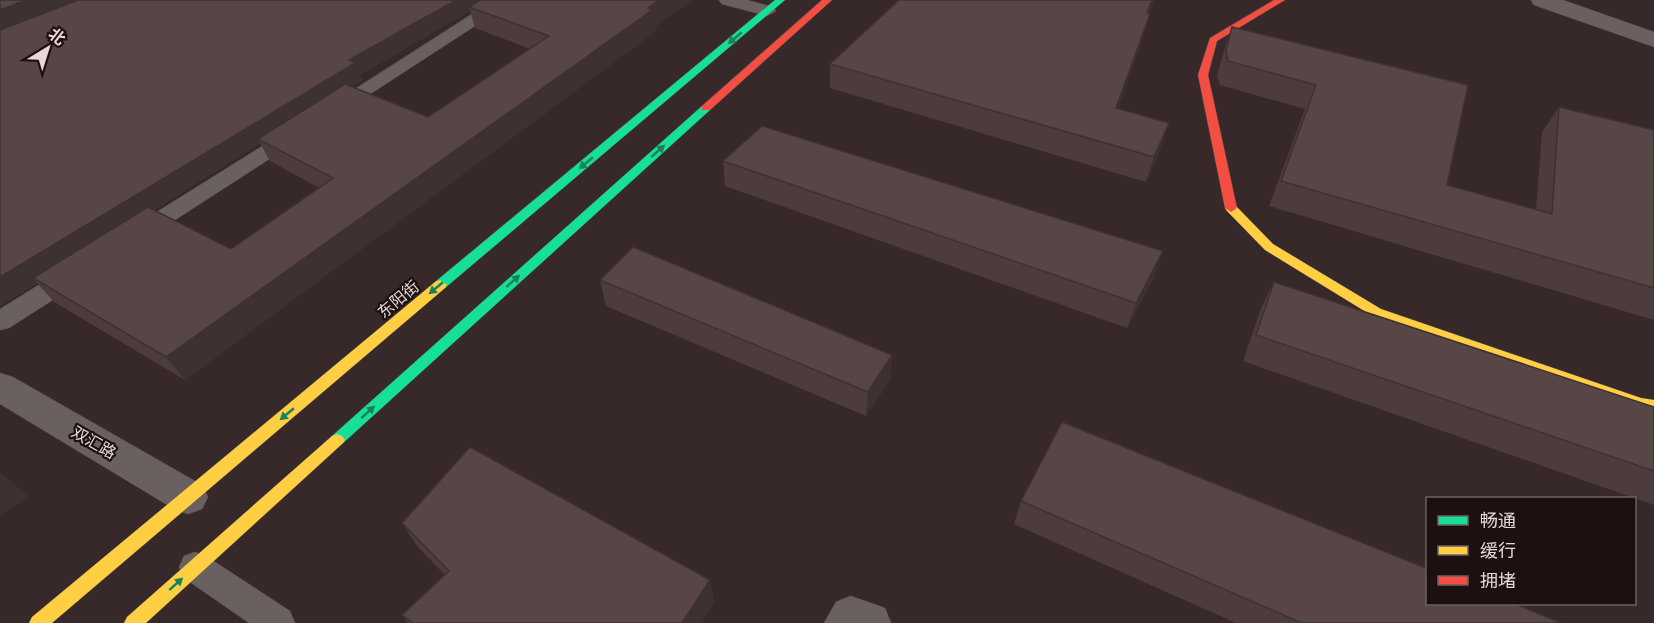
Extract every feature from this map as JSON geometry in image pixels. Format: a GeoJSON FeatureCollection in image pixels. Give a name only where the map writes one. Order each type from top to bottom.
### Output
{"type":"FeatureCollection","features":[{"type":"Feature","properties":{"kind":"main road"},"geometry":{"type":"LineString","coordinates":[[133,623],[827,0]]}},
{"type":"Feature","properties":{"kind":"main road"},"geometry":{"type":"LineString","coordinates":[[1280,0],[1213,40],[1203,75],[1230,207],[1269,247],[1376,312],[1641,404],[1654,406]]}},
{"type":"Feature","properties":{"kind":"main road","name":"东阳街"},"geometry":{"type":"LineString","coordinates":[[38,623],[773,5]]}},
{"type":"Feature","properties":{"kind":"street"},"geometry":{"type":"LineString","coordinates":[[1542,0],[1654,40]]}},
{"type":"Feature","properties":{"kind":"street","name":"双汇路"},"geometry":{"type":"LineString","coordinates":[[0,387],[188,497]]}},
{"type":"Feature","properties":{"kind":"street"},"geometry":{"type":"LineString","coordinates":[[846,623],[851,617],[869,623]]}},
{"type":"Feature","properties":{"kind":"lane"},"geometry":{"type":"LineString","coordinates":[[121,244],[506,0]]}},
{"type":"Feature","properties":{"kind":"lane"},"geometry":{"type":"LineString","coordinates":[[728,0],[773,5]]}},
{"type":"Feature","properties":{"kind":"lane"},"geometry":{"type":"LineString","coordinates":[[0,321],[91,263]]}},
{"type":"Feature","properties":{"kind":"lane"},"geometry":{"type":"LineString","coordinates":[[195,567],[278,623]]}},
{"type":"Feature","properties":{"kind":"building"},"geometry":{"type":"Polygon","coordinates":[[[0,0],[26,0],[0,10],[0,0]]]}},
{"type":"Feature","properties":{"kind":"building"},"geometry":{"type":"Polygon","coordinates":[[[78,0],[456,0],[349,60],[355,63],[0,277],[0,30],[78,0]]]}},
{"type":"Feature","properties":{"kind":"building"},"geometry":{"type":"Polygon","coordinates":[[[480,0],[660,0],[648,8],[652,10],[166,357],[33,278],[148,207],[231,249],[333,178],[258,139],[345,84],[428,117],[549,36],[469,7],[480,0]]]}},
{"type":"Feature","properties":{"kind":"building"},"geometry":{"type":"Polygon","coordinates":[[[899,0],[1152,0],[1147,13],[1150,14],[1116,108],[1169,123],[1154,157],[830,64],[899,0]]]}},
{"type":"Feature","properties":{"kind":"building"},"geometry":{"type":"Polygon","coordinates":[[[1232,27],[1468,85],[1447,185],[1552,214],[1559,107],[1654,130],[1654,288],[1281,181],[1316,85],[1228,61],[1226,51],[1232,27]]]}},
{"type":"Feature","properties":{"kind":"building"},"geometry":{"type":"Polygon","coordinates":[[[762,126],[1163,251],[1136,303],[723,161],[762,126]]]}},
{"type":"Feature","properties":{"kind":"building"},"geometry":{"type":"Polygon","coordinates":[[[633,247],[892,355],[868,392],[600,280],[633,247]]]}},
{"type":"Feature","properties":{"kind":"building"},"geometry":{"type":"Polygon","coordinates":[[[1274,282],[1654,407],[1654,471],[1256,335],[1274,282]]]}},
{"type":"Feature","properties":{"kind":"building"},"geometry":{"type":"Polygon","coordinates":[[[1062,422],[1426,568],[1426,605],[1518,605],[1561,623],[1302,623],[1021,501],[1062,422]]]}},
{"type":"Feature","properties":{"kind":"building"},"geometry":{"type":"Polygon","coordinates":[[[470,447],[710,580],[682,623],[413,623],[402,615],[449,571],[402,523],[470,447]]]}},
{"type":"Feature","properties":{"kind":"traffic: fast"},"geometry":{"type":"LineString","coordinates":[[440,285],[780,0]]}},
{"type":"Feature","properties":{"kind":"traffic: fast"},"geometry":{"type":"LineString","coordinates":[[337,440],[706,108]]}},
{"type":"Feature","properties":{"kind":"traffic: slow"},"geometry":{"type":"LineString","coordinates":[[1231,208],[1269,247],[1376,312],[1641,404],[1654,406]]}},
{"type":"Feature","properties":{"kind":"traffic: slow"},"geometry":{"type":"LineString","coordinates":[[38,623],[440,285]]}},
{"type":"Feature","properties":{"kind":"traffic: slow"},"geometry":{"type":"LineString","coordinates":[[133,623],[337,440]]}},
{"type":"Feature","properties":{"kind":"traffic: jam"},"geometry":{"type":"LineString","coordinates":[[706,108],[827,0]]}},
{"type":"Feature","properties":{"kind":"traffic: jam"},"geometry":{"type":"LineString","coordinates":[[1231,208],[1203,75],[1213,40],[1280,0]]}}]}
